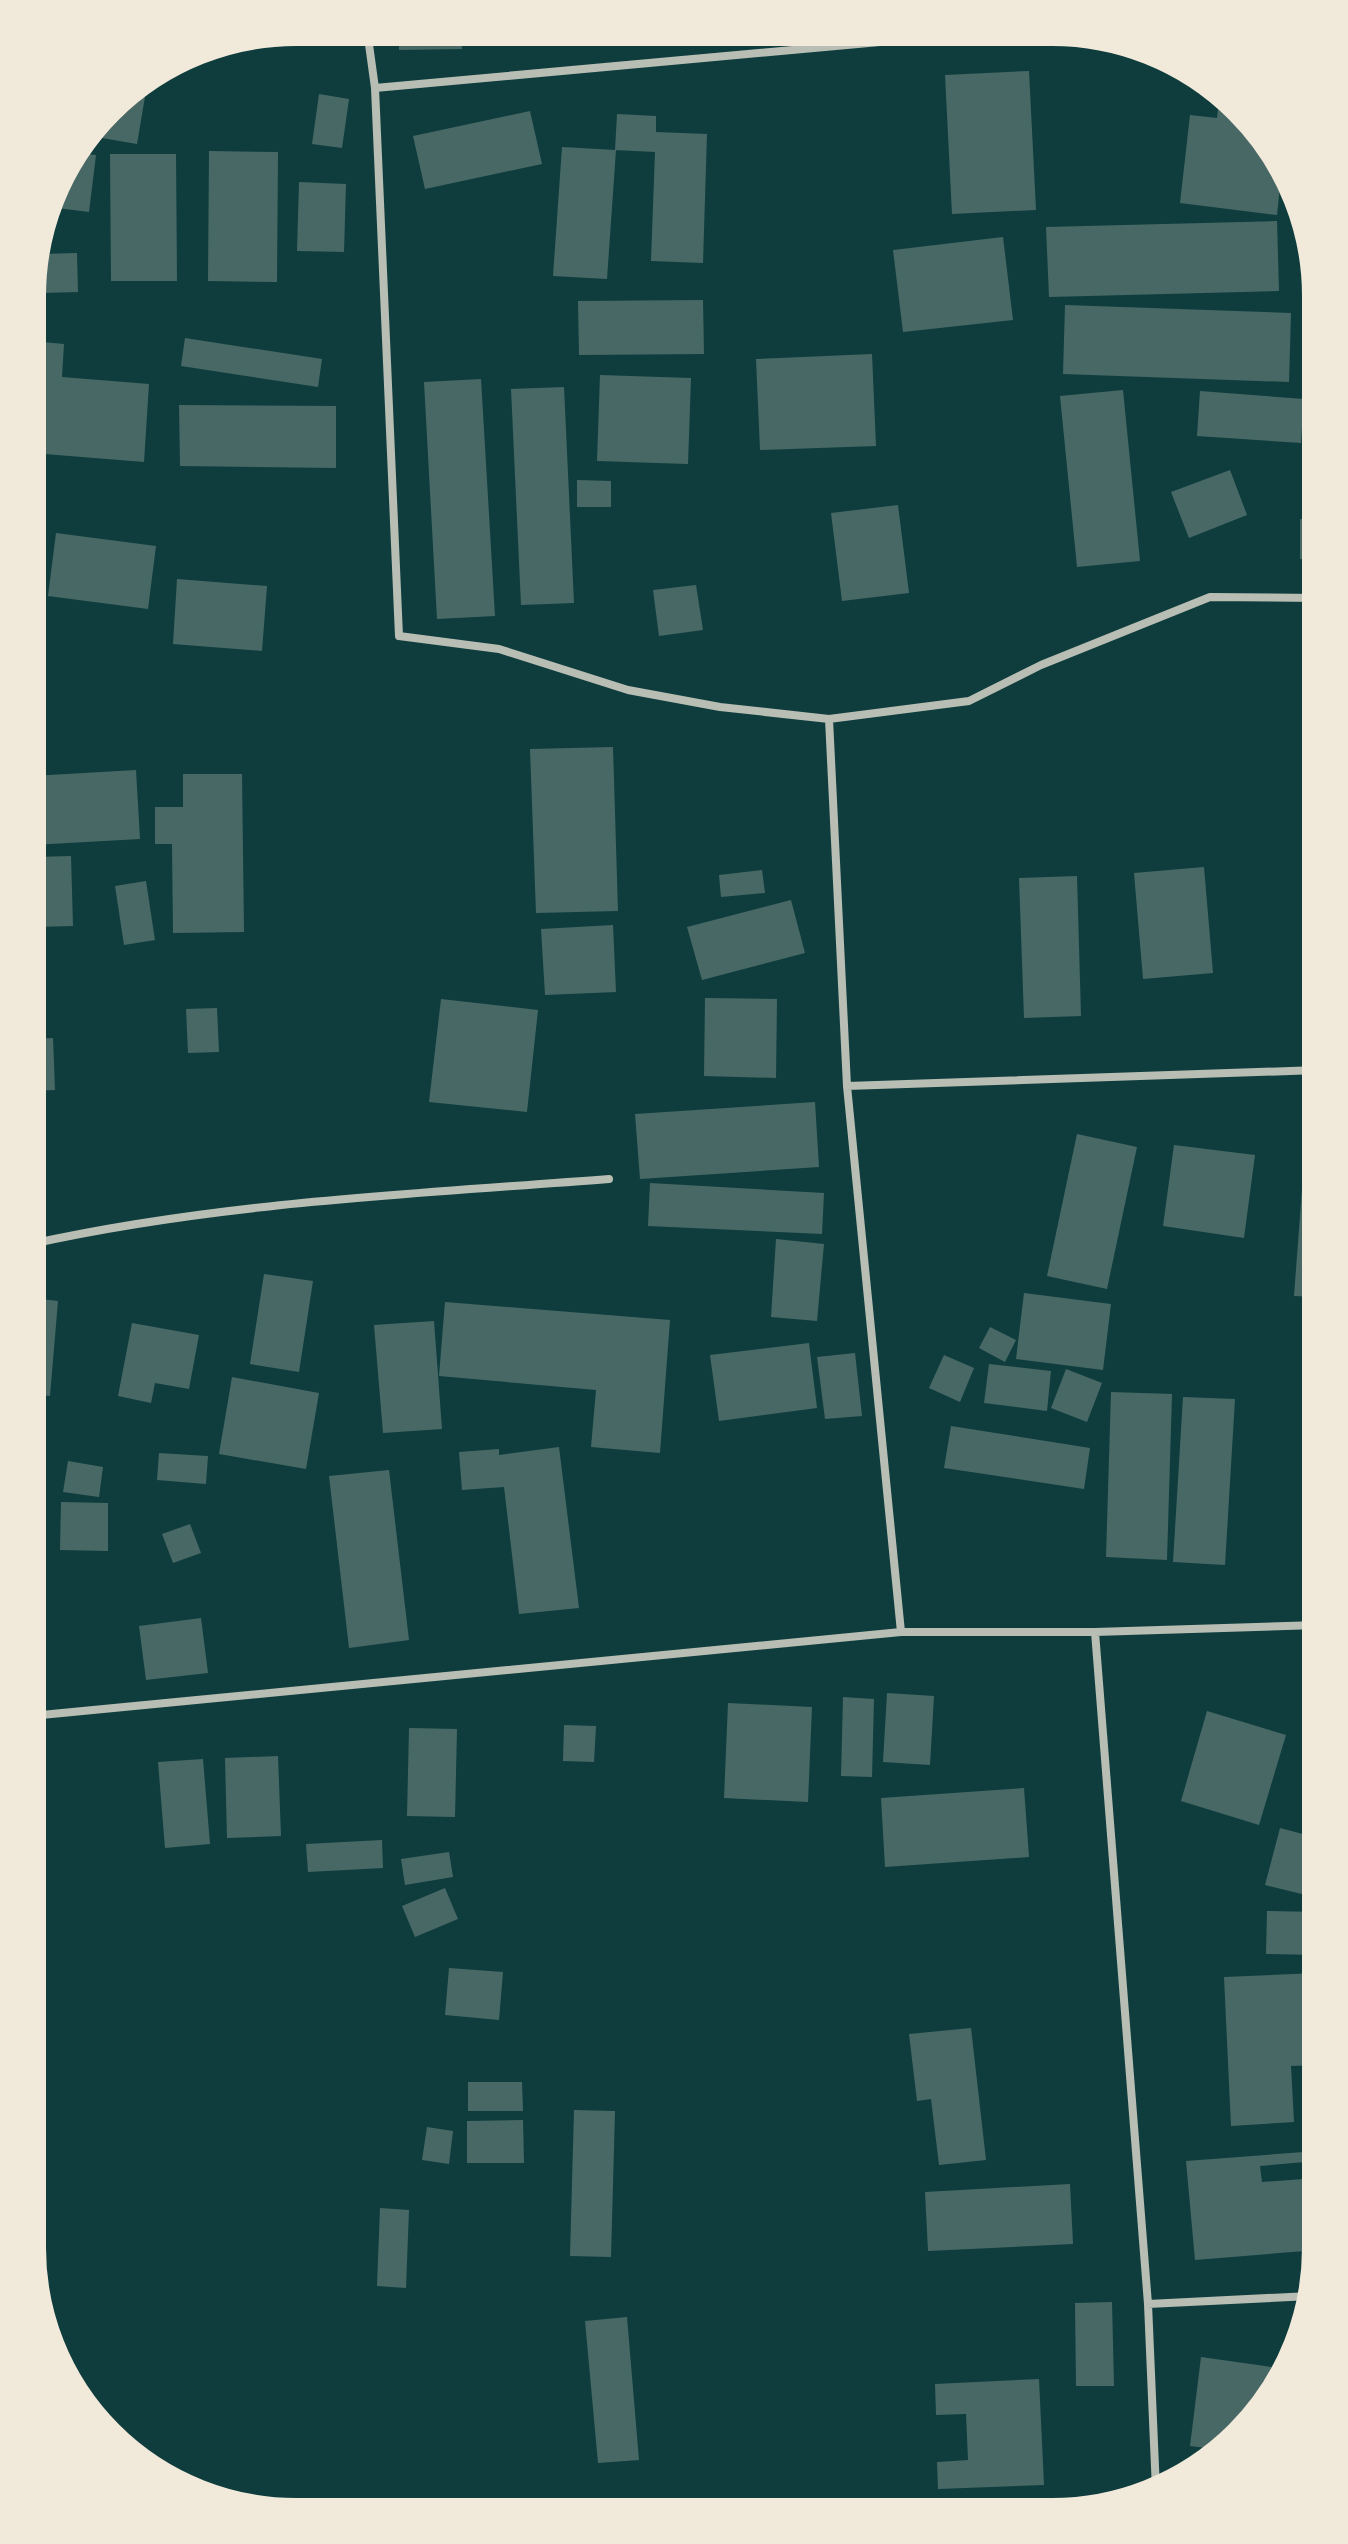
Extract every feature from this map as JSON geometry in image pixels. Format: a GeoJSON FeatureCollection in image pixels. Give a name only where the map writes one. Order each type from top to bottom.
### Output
{"type":"FeatureCollection","features":[{"type":"Feature","properties":{"kind":"street"},"geometry":{"type":"LineString","coordinates":[[369,44],[375,88],[399,636],[499,649],[644,693],[720,707],[829,719],[969,701],[1041,665],[1210,597],[1304,598]]}},
{"type":"Feature","properties":{"kind":"street"},"geometry":{"type":"LineString","coordinates":[[375,88],[858,44]]}},
{"type":"Feature","properties":{"kind":"street"},"geometry":{"type":"LineString","coordinates":[[829,719],[847,1086],[901,1632]]}},
{"type":"Feature","properties":{"kind":"street"},"geometry":{"type":"LineString","coordinates":[[847,1086],[1304,1070]]}},
{"type":"Feature","properties":{"kind":"street"},"geometry":{"type":"LineString","coordinates":[[44,1242],[249,1207],[609,1179]]}},
{"type":"Feature","properties":{"kind":"street"},"geometry":{"type":"LineString","coordinates":[[44,1715],[901,1632],[1095,1632],[1303,1625]]}},
{"type":"Feature","properties":{"kind":"street"},"geometry":{"type":"LineString","coordinates":[[1095,1632],[1148,2304],[1155,2477]]}},
{"type":"Feature","properties":{"kind":"street"},"geometry":{"type":"LineString","coordinates":[[1148,2304],[1299,2297]]}},
{"type":"Feature","properties":{"kind":"building"},"geometry":{"type":"Polygon","coordinates":[[[399,44],[462,44],[462,49],[399,50],[399,44]]]}},
{"type":"Feature","properties":{"kind":"building"},"geometry":{"type":"Polygon","coordinates":[[[1029,71],[1036,210],[952,214],[945,75],[1029,71]]]}},
{"type":"Feature","properties":{"kind":"building"},"geometry":{"type":"Polygon","coordinates":[[[145,94],[137,144],[101,138],[145,94]]]}},
{"type":"Feature","properties":{"kind":"building"},"geometry":{"type":"Polygon","coordinates":[[[319,94],[349,99],[342,148],[312,144],[319,94]]]}},
{"type":"Feature","properties":{"kind":"building"},"geometry":{"type":"Polygon","coordinates":[[[1218,107],[1262,156],[1280,189],[1277,215],[1180,203],[1190,115],[1217,118],[1218,107]]]}},
{"type":"Feature","properties":{"kind":"building"},"geometry":{"type":"Polygon","coordinates":[[[530,111],[542,164],[425,189],[413,136],[530,111]]]}},
{"type":"Feature","properties":{"kind":"building"},"geometry":{"type":"Polygon","coordinates":[[[617,114],[656,116],[656,132],[707,134],[703,263],[651,261],[655,152],[615,150],[617,114]]]}},
{"type":"Feature","properties":{"kind":"building"},"geometry":{"type":"Polygon","coordinates":[[[562,147],[616,150],[607,279],[553,276],[562,147]]]}},
{"type":"Feature","properties":{"kind":"building"},"geometry":{"type":"Polygon","coordinates":[[[209,151],[278,152],[277,282],[208,281],[209,151]]]}},
{"type":"Feature","properties":{"kind":"building"},"geometry":{"type":"Polygon","coordinates":[[[88,154],[96,155],[89,212],[60,208],[88,154]]]}},
{"type":"Feature","properties":{"kind":"building"},"geometry":{"type":"Polygon","coordinates":[[[110,154],[176,154],[177,281],[111,281],[110,154]]]}},
{"type":"Feature","properties":{"kind":"building"},"geometry":{"type":"Polygon","coordinates":[[[299,182],[346,184],[344,252],[297,251],[299,182]]]}},
{"type":"Feature","properties":{"kind":"building"},"geometry":{"type":"Polygon","coordinates":[[[1277,221],[1279,291],[1049,297],[1046,227],[1277,221]]]}},
{"type":"Feature","properties":{"kind":"building"},"geometry":{"type":"Polygon","coordinates":[[[1003,237],[1013,320],[903,332],[893,250],[1003,237]]]}},
{"type":"Feature","properties":{"kind":"building"},"geometry":{"type":"Polygon","coordinates":[[[77,253],[78,292],[44,293],[48,254],[77,253]]]}},
{"type":"Feature","properties":{"kind":"building"},"geometry":{"type":"Polygon","coordinates":[[[703,300],[704,354],[579,355],[578,301],[703,300]]]}},
{"type":"Feature","properties":{"kind":"building"},"geometry":{"type":"Polygon","coordinates":[[[1065,305],[1291,313],[1289,382],[1063,374],[1065,305]]]}},
{"type":"Feature","properties":{"kind":"building"},"geometry":{"type":"Polygon","coordinates":[[[185,338],[322,359],[318,387],[181,366],[185,338]]]}},
{"type":"Feature","properties":{"kind":"building"},"geometry":{"type":"Polygon","coordinates":[[[44,342],[64,344],[62,377],[149,384],[144,462],[44,454],[44,342]]]}},
{"type":"Feature","properties":{"kind":"building"},"geometry":{"type":"Polygon","coordinates":[[[872,354],[876,446],[760,450],[756,359],[872,354]]]}},
{"type":"Feature","properties":{"kind":"building"},"geometry":{"type":"Polygon","coordinates":[[[600,375],[691,378],[688,464],[597,461],[600,375]]]}},
{"type":"Feature","properties":{"kind":"building"},"geometry":{"type":"Polygon","coordinates":[[[481,379],[495,616],[437,619],[424,382],[481,379]]]}},
{"type":"Feature","properties":{"kind":"building"},"geometry":{"type":"Polygon","coordinates":[[[564,387],[574,603],[521,605],[511,389],[564,387]]]}},
{"type":"Feature","properties":{"kind":"building"},"geometry":{"type":"Polygon","coordinates":[[[1123,390],[1140,561],[1077,567],[1060,396],[1123,390]]]}},
{"type":"Feature","properties":{"kind":"building"},"geometry":{"type":"Polygon","coordinates":[[[1200,391],[1304,399],[1301,443],[1197,436],[1200,391]]]}},
{"type":"Feature","properties":{"kind":"building"},"geometry":{"type":"Polygon","coordinates":[[[179,405],[336,406],[336,468],[180,466],[179,405]]]}},
{"type":"Feature","properties":{"kind":"building"},"geometry":{"type":"Polygon","coordinates":[[[1230,470],[1247,515],[1189,538],[1171,492],[1230,470]]]}},
{"type":"Feature","properties":{"kind":"building"},"geometry":{"type":"Polygon","coordinates":[[[577,480],[611,481],[611,507],[577,507],[577,480]]]}},
{"type":"Feature","properties":{"kind":"building"},"geometry":{"type":"Polygon","coordinates":[[[898,505],[909,593],[842,601],[831,513],[898,505]]]}},
{"type":"Feature","properties":{"kind":"building"},"geometry":{"type":"Polygon","coordinates":[[[1300,519],[1304,519],[1304,559],[1300,559],[1300,519]]]}},
{"type":"Feature","properties":{"kind":"building"},"geometry":{"type":"Polygon","coordinates":[[[56,533],[156,546],[148,609],[48,596],[56,533]]]}},
{"type":"Feature","properties":{"kind":"building"},"geometry":{"type":"Polygon","coordinates":[[[177,579],[267,586],[262,651],[173,644],[177,579]]]}},
{"type":"Feature","properties":{"kind":"building"},"geometry":{"type":"Polygon","coordinates":[[[696,585],[703,630],[659,636],[653,590],[696,585]]]}},
{"type":"Feature","properties":{"kind":"building"},"geometry":{"type":"Polygon","coordinates":[[[613,747],[618,911],[536,913],[530,749],[613,747]]]}},
{"type":"Feature","properties":{"kind":"building"},"geometry":{"type":"Polygon","coordinates":[[[136,770],[140,839],[44,844],[44,775],[136,770]]]}},
{"type":"Feature","properties":{"kind":"building"},"geometry":{"type":"Polygon","coordinates":[[[183,774],[242,774],[244,932],[173,933],[172,844],[155,844],[155,807],[183,807],[183,774]]]}},
{"type":"Feature","properties":{"kind":"building"},"geometry":{"type":"Polygon","coordinates":[[[71,856],[73,926],[44,927],[44,857],[71,856]]]}},
{"type":"Feature","properties":{"kind":"building"},"geometry":{"type":"Polygon","coordinates":[[[1204,867],[1213,973],[1143,979],[1134,873],[1204,867]]]}},
{"type":"Feature","properties":{"kind":"building"},"geometry":{"type":"Polygon","coordinates":[[[762,870],[765,893],[721,897],[719,875],[762,870]]]}},
{"type":"Feature","properties":{"kind":"building"},"geometry":{"type":"Polygon","coordinates":[[[1077,876],[1081,1016],[1024,1018],[1019,878],[1077,876]]]}},
{"type":"Feature","properties":{"kind":"building"},"geometry":{"type":"Polygon","coordinates":[[[146,881],[155,940],[124,945],[115,886],[146,881]]]}},
{"type":"Feature","properties":{"kind":"building"},"geometry":{"type":"Polygon","coordinates":[[[791,900],[805,953],[702,980],[687,927],[791,900]]]}},
{"type":"Feature","properties":{"kind":"building"},"geometry":{"type":"Polygon","coordinates":[[[613,925],[616,992],[545,995],[541,929],[613,925]]]}},
{"type":"Feature","properties":{"kind":"building"},"geometry":{"type":"Polygon","coordinates":[[[705,998],[777,999],[776,1078],[704,1076],[705,998]]]}},
{"type":"Feature","properties":{"kind":"building"},"geometry":{"type":"Polygon","coordinates":[[[441,999],[538,1010],[527,1112],[429,1102],[441,999]]]}},
{"type":"Feature","properties":{"kind":"building"},"geometry":{"type":"Polygon","coordinates":[[[217,1008],[219,1052],[188,1053],[186,1009],[217,1008]]]}},
{"type":"Feature","properties":{"kind":"building"},"geometry":{"type":"Polygon","coordinates":[[[44,1038],[53,1038],[55,1090],[44,1090],[44,1038]]]}},
{"type":"Feature","properties":{"kind":"building"},"geometry":{"type":"Polygon","coordinates":[[[815,1102],[819,1167],[640,1179],[635,1114],[815,1102]]]}},
{"type":"Feature","properties":{"kind":"building"},"geometry":{"type":"Polygon","coordinates":[[[1077,1134],[1137,1147],[1107,1289],[1047,1276],[1077,1134]]]}},
{"type":"Feature","properties":{"kind":"building"},"geometry":{"type":"Polygon","coordinates":[[[1174,1145],[1255,1155],[1244,1238],[1163,1226],[1174,1145]]]}},
{"type":"Feature","properties":{"kind":"building"},"geometry":{"type":"Polygon","coordinates":[[[1304,1168],[1303,1296],[1294,1296],[1304,1168]]]}},
{"type":"Feature","properties":{"kind":"building"},"geometry":{"type":"Polygon","coordinates":[[[650,1183],[824,1193],[822,1234],[648,1226],[650,1183]]]}},
{"type":"Feature","properties":{"kind":"building"},"geometry":{"type":"Polygon","coordinates":[[[776,1239],[824,1244],[817,1321],[771,1317],[776,1239]]]}},
{"type":"Feature","properties":{"kind":"building"},"geometry":{"type":"Polygon","coordinates":[[[264,1274],[313,1281],[299,1372],[250,1364],[264,1274]]]}},
{"type":"Feature","properties":{"kind":"building"},"geometry":{"type":"Polygon","coordinates":[[[1024,1293],[1111,1304],[1103,1370],[1016,1359],[1024,1293]]]}},
{"type":"Feature","properties":{"kind":"building"},"geometry":{"type":"Polygon","coordinates":[[[44,1299],[58,1301],[50,1396],[44,1395],[44,1299]]]}},
{"type":"Feature","properties":{"kind":"building"},"geometry":{"type":"Polygon","coordinates":[[[445,1302],[670,1320],[660,1453],[591,1447],[596,1390],[439,1376],[445,1302]]]}},
{"type":"Feature","properties":{"kind":"building"},"geometry":{"type":"Polygon","coordinates":[[[434,1321],[442,1429],[383,1433],[374,1325],[434,1321]]]}},
{"type":"Feature","properties":{"kind":"building"},"geometry":{"type":"Polygon","coordinates":[[[132,1323],[199,1335],[189,1389],[155,1383],[151,1403],[118,1396],[132,1323]]]}},
{"type":"Feature","properties":{"kind":"building"},"geometry":{"type":"Polygon","coordinates":[[[990,1327],[1016,1340],[1005,1362],[979,1348],[990,1327]]]}},
{"type":"Feature","properties":{"kind":"building"},"geometry":{"type":"Polygon","coordinates":[[[809,1343],[817,1408],[719,1421],[710,1355],[809,1343]]]}},
{"type":"Feature","properties":{"kind":"building"},"geometry":{"type":"Polygon","coordinates":[[[855,1353],[862,1416],[825,1419],[817,1357],[855,1353]]]}},
{"type":"Feature","properties":{"kind":"building"},"geometry":{"type":"Polygon","coordinates":[[[944,1355],[974,1368],[960,1402],[929,1388],[944,1355]]]}},
{"type":"Feature","properties":{"kind":"building"},"geometry":{"type":"Polygon","coordinates":[[[989,1364],[1051,1371],[1047,1411],[984,1403],[989,1364]]]}},
{"type":"Feature","properties":{"kind":"building"},"geometry":{"type":"Polygon","coordinates":[[[1066,1369],[1102,1383],[1087,1422],[1051,1408],[1066,1369]]]}},
{"type":"Feature","properties":{"kind":"building"},"geometry":{"type":"Polygon","coordinates":[[[232,1377],[319,1393],[306,1469],[219,1454],[232,1377]]]}},
{"type":"Feature","properties":{"kind":"building"},"geometry":{"type":"Polygon","coordinates":[[[1111,1392],[1172,1394],[1167,1560],[1106,1557],[1111,1392]]]}},
{"type":"Feature","properties":{"kind":"building"},"geometry":{"type":"Polygon","coordinates":[[[1183,1397],[1235,1399],[1225,1565],[1173,1562],[1183,1397]]]}},
{"type":"Feature","properties":{"kind":"building"},"geometry":{"type":"Polygon","coordinates":[[[951,1426],[1090,1448],[1084,1489],[944,1468],[951,1426]]]}},
{"type":"Feature","properties":{"kind":"building"},"geometry":{"type":"Polygon","coordinates":[[[559,1447],[579,1608],[519,1614],[504,1487],[462,1490],[459,1452],[499,1449],[499,1455],[559,1447]]]}},
{"type":"Feature","properties":{"kind":"building"},"geometry":{"type":"Polygon","coordinates":[[[159,1453],[208,1456],[206,1484],[157,1480],[159,1453]]]}},
{"type":"Feature","properties":{"kind":"building"},"geometry":{"type":"Polygon","coordinates":[[[68,1461],[103,1467],[99,1497],[63,1492],[68,1461]]]}},
{"type":"Feature","properties":{"kind":"building"},"geometry":{"type":"Polygon","coordinates":[[[389,1470],[409,1640],[349,1648],[329,1476],[389,1470]]]}},
{"type":"Feature","properties":{"kind":"building"},"geometry":{"type":"Polygon","coordinates":[[[61,1502],[108,1503],[108,1551],[60,1550],[61,1502]]]}},
{"type":"Feature","properties":{"kind":"building"},"geometry":{"type":"Polygon","coordinates":[[[190,1524],[201,1553],[173,1563],[162,1534],[190,1524]]]}},
{"type":"Feature","properties":{"kind":"building"},"geometry":{"type":"Polygon","coordinates":[[[201,1618],[208,1673],[146,1680],[139,1626],[201,1618]]]}},
{"type":"Feature","properties":{"kind":"building"},"geometry":{"type":"Polygon","coordinates":[[[887,1693],[934,1696],[930,1765],[883,1762],[887,1693]]]}},
{"type":"Feature","properties":{"kind":"building"},"geometry":{"type":"Polygon","coordinates":[[[843,1697],[874,1699],[872,1777],[841,1776],[843,1697]]]}},
{"type":"Feature","properties":{"kind":"building"},"geometry":{"type":"Polygon","coordinates":[[[728,1703],[812,1707],[808,1802],[724,1798],[728,1703]]]}},
{"type":"Feature","properties":{"kind":"building"},"geometry":{"type":"Polygon","coordinates":[[[1207,1711],[1286,1735],[1259,1825],[1181,1801],[1207,1711]]]}},
{"type":"Feature","properties":{"kind":"building"},"geometry":{"type":"Polygon","coordinates":[[[564,1725],[596,1726],[594,1762],[563,1761],[564,1725]]]}},
{"type":"Feature","properties":{"kind":"building"},"geometry":{"type":"Polygon","coordinates":[[[409,1728],[457,1729],[455,1817],[407,1816],[409,1728]]]}},
{"type":"Feature","properties":{"kind":"building"},"geometry":{"type":"Polygon","coordinates":[[[278,1756],[281,1836],[227,1838],[225,1758],[278,1756]]]}},
{"type":"Feature","properties":{"kind":"building"},"geometry":{"type":"Polygon","coordinates":[[[203,1759],[210,1844],[165,1848],[158,1762],[203,1759]]]}},
{"type":"Feature","properties":{"kind":"building"},"geometry":{"type":"Polygon","coordinates":[[[1024,1788],[1029,1857],[885,1867],[881,1798],[1024,1788]]]}},
{"type":"Feature","properties":{"kind":"building"},"geometry":{"type":"Polygon","coordinates":[[[1280,1828],[1303,1834],[1303,1894],[1265,1885],[1280,1828]]]}},
{"type":"Feature","properties":{"kind":"building"},"geometry":{"type":"Polygon","coordinates":[[[382,1840],[383,1868],[308,1872],[306,1844],[382,1840]]]}},
{"type":"Feature","properties":{"kind":"building"},"geometry":{"type":"Polygon","coordinates":[[[449,1852],[453,1877],[405,1885],[401,1859],[449,1852]]]}},
{"type":"Feature","properties":{"kind":"building"},"geometry":{"type":"Polygon","coordinates":[[[445,1888],[458,1919],[415,1937],[402,1906],[445,1888]]]}},
{"type":"Feature","properties":{"kind":"building"},"geometry":{"type":"Polygon","coordinates":[[[1267,1911],[1303,1912],[1303,1955],[1266,1954],[1267,1911]]]}},
{"type":"Feature","properties":{"kind":"building"},"geometry":{"type":"Polygon","coordinates":[[[449,1968],[503,1972],[499,2020],[445,2015],[449,1968]]]}},
{"type":"Feature","properties":{"kind":"building"},"geometry":{"type":"Polygon","coordinates":[[[1303,1974],[1303,2066],[1291,2066],[1294,2122],[1231,2126],[1224,1977],[1303,1974]]]}},
{"type":"Feature","properties":{"kind":"building"},"geometry":{"type":"Polygon","coordinates":[[[971,2028],[986,2160],[939,2165],[931,2099],[917,2101],[909,2034],[971,2028]]]}},
{"type":"Feature","properties":{"kind":"building"},"geometry":{"type":"Polygon","coordinates":[[[468,2082],[522,2082],[523,2111],[468,2111],[468,2082]]]}},
{"type":"Feature","properties":{"kind":"building"},"geometry":{"type":"Polygon","coordinates":[[[574,2110],[615,2111],[611,2257],[570,2256],[574,2110]]]}},
{"type":"Feature","properties":{"kind":"building"},"geometry":{"type":"Polygon","coordinates":[[[523,2120],[524,2163],[467,2163],[467,2121],[523,2120]]]}},
{"type":"Feature","properties":{"kind":"building"},"geometry":{"type":"Polygon","coordinates":[[[427,2127],[453,2131],[449,2164],[422,2160],[427,2127]]]}},
{"type":"Feature","properties":{"kind":"building"},"geometry":{"type":"Polygon","coordinates":[[[1303,2152],[1303,2162],[1260,2166],[1262,2182],[1303,2179],[1303,2251],[1195,2260],[1186,2161],[1303,2152]]]}},
{"type":"Feature","properties":{"kind":"building"},"geometry":{"type":"Polygon","coordinates":[[[1070,2184],[1073,2244],[928,2251],[925,2192],[1070,2184]]]}},
{"type":"Feature","properties":{"kind":"building"},"geometry":{"type":"Polygon","coordinates":[[[380,2208],[409,2210],[406,2288],[377,2286],[380,2208]]]}},
{"type":"Feature","properties":{"kind":"building"},"geometry":{"type":"Polygon","coordinates":[[[1112,2302],[1114,2386],[1076,2386],[1075,2303],[1112,2302]]]}},
{"type":"Feature","properties":{"kind":"building"},"geometry":{"type":"Polygon","coordinates":[[[627,2317],[639,2460],[598,2463],[585,2321],[627,2317]]]}},
{"type":"Feature","properties":{"kind":"building"},"geometry":{"type":"Polygon","coordinates":[[[1201,2357],[1273,2367],[1252,2401],[1230,2426],[1205,2448],[1190,2446],[1201,2357]]]}},
{"type":"Feature","properties":{"kind":"building"},"geometry":{"type":"Polygon","coordinates":[[[1039,2379],[1044,2485],[938,2489],[937,2462],[968,2460],[966,2414],[936,2415],[935,2384],[1039,2379]]]}}]}
